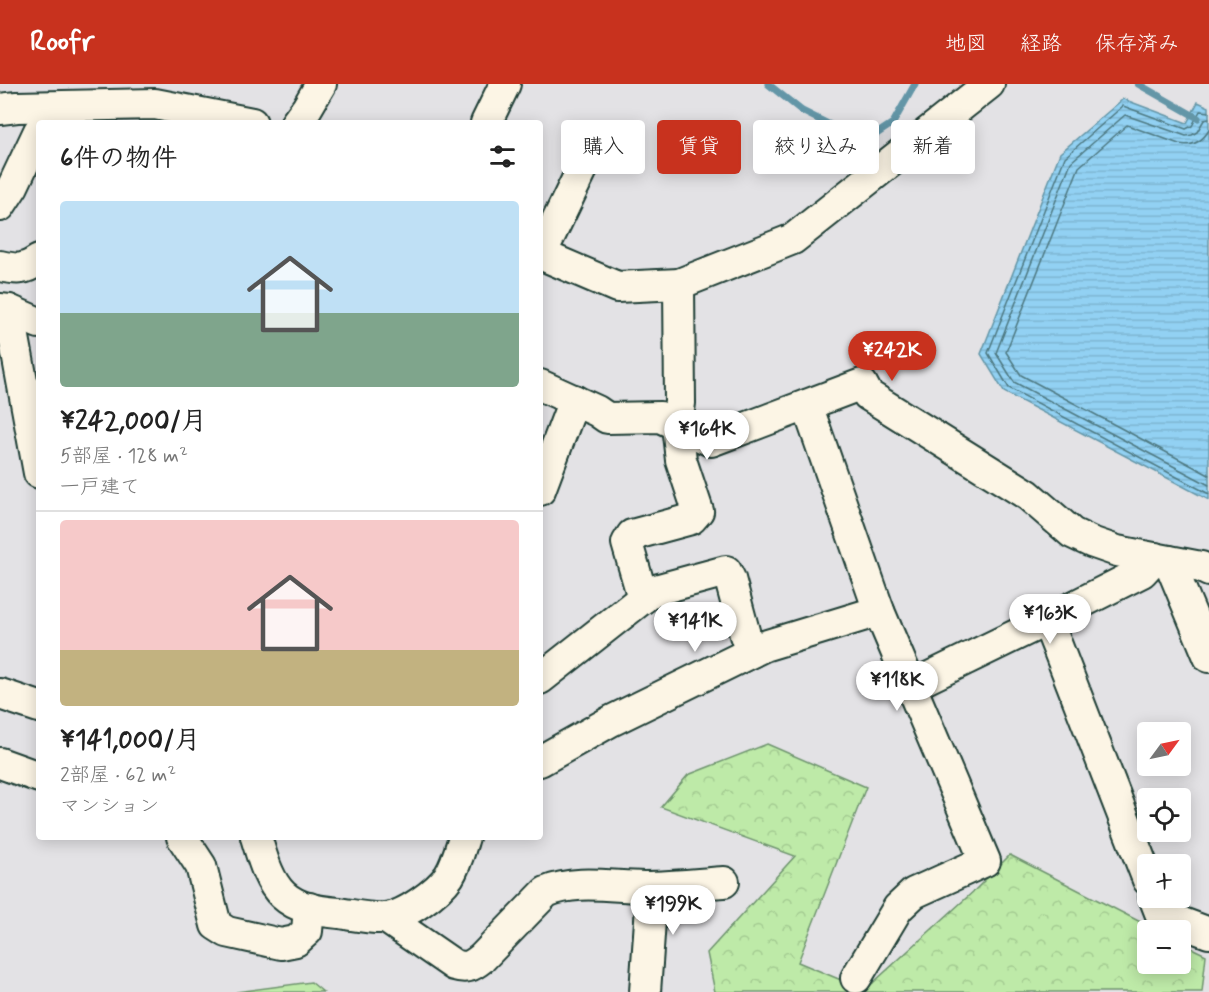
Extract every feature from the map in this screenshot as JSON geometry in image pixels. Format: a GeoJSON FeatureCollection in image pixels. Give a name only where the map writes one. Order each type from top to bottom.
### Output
{"type":"FeatureCollection","features":[{"type":"Feature","properties":{"kind":"street"},"geometry":{"type":"LineString","coordinates":[[298,120],[321,84]]}},
{"type":"Feature","properties":{"kind":"street"},"geometry":{"type":"LineString","coordinates":[[487,120],[505,84]]}},
{"type":"Feature","properties":{"kind":"street"},"geometry":{"type":"LineString","coordinates":[[543,255],[617,287],[679,284],[794,239],[989,84]]}},
{"type":"Feature","properties":{"kind":"street"},"geometry":{"type":"LineString","coordinates":[[0,109],[17,107],[48,111],[155,104],[237,120]]}},
{"type":"Feature","properties":{"kind":"street"},"geometry":{"type":"LineString","coordinates":[[0,206],[13,186],[36,137]]}},
{"type":"Feature","properties":{"kind":"street"},"geometry":{"type":"LineString","coordinates":[[543,248],[580,174]]}},
{"type":"Feature","properties":{"kind":"street"},"geometry":{"type":"LineString","coordinates":[[0,266],[27,268],[36,262]]}},
{"type":"Feature","properties":{"kind":"street"},"geometry":{"type":"LineString","coordinates":[[643,598],[627,543],[632,535],[691,519],[698,511],[681,460],[677,425],[680,403],[679,284]]}},
{"type":"Feature","properties":{"kind":"street"},"geometry":{"type":"LineString","coordinates":[[4,310],[36,322]]}},
{"type":"Feature","properties":{"kind":"street"},"geometry":{"type":"LineString","coordinates":[[4,310],[36,459]]}},
{"type":"Feature","properties":{"kind":"street"},"geometry":{"type":"LineString","coordinates":[[543,386],[597,411],[607,418],[660,417],[711,441],[862,384],[868,395],[1028,495],[1072,532],[1091,542],[1117,551],[1201,567],[1209,571]]}},
{"type":"Feature","properties":{"kind":"street"},"geometry":{"type":"LineString","coordinates":[[543,482],[574,400]]}},
{"type":"Feature","properties":{"kind":"street"},"geometry":{"type":"LineString","coordinates":[[807,405],[879,610],[985,861],[914,893],[898,908],[856,978]]}},
{"type":"Feature","properties":{"kind":"street"},"geometry":{"type":"LineString","coordinates":[[911,686],[1143,572],[1162,560]]}},
{"type":"Feature","properties":{"kind":"street"},"geometry":{"type":"LineString","coordinates":[[1162,560],[1209,657]]}},
{"type":"Feature","properties":{"kind":"street"},"geometry":{"type":"LineString","coordinates":[[543,677],[652,591],[726,571],[751,652]]}},
{"type":"Feature","properties":{"kind":"street"},"geometry":{"type":"LineString","coordinates":[[543,759],[612,721],[764,646],[879,610]]}},
{"type":"Feature","properties":{"kind":"street"},"geometry":{"type":"LineString","coordinates":[[1047,620],[1138,854]]}},
{"type":"Feature","properties":{"kind":"street"},"geometry":{"type":"LineString","coordinates":[[0,694],[36,705]]}},
{"type":"Feature","properties":{"kind":"street"},"geometry":{"type":"LineString","coordinates":[[0,763],[36,776]]}},
{"type":"Feature","properties":{"kind":"street"},"geometry":{"type":"LineString","coordinates":[[184,840],[201,866],[216,925],[227,932],[281,944],[296,941],[307,931],[309,908]]}},
{"type":"Feature","properties":{"kind":"street"},"geometry":{"type":"LineString","coordinates":[[257,840],[272,881],[293,903],[316,911],[386,918],[400,914],[420,903],[449,876],[463,840]]}},
{"type":"Feature","properties":{"kind":"street"},"geometry":{"type":"LineString","coordinates":[[386,918],[454,964],[462,967],[473,965],[482,958],[546,892],[556,888],[589,885],[645,887],[724,882]]}},
{"type":"Feature","properties":{"kind":"street"},"geometry":{"type":"LineString","coordinates":[[645,887],[651,906],[645,992]]}},
{"type":"Feature","properties":{"kind":"street"},"geometry":{"type":"LineString","coordinates":[[1158,908],[1161,915],[1206,928]]}},
{"type":"Feature","properties":{"kind":"green space"},"geometry":{"type":"Polygon","coordinates":[[[767,744],[866,787],[798,962],[865,990],[1010,855],[1137,920],[1137,974],[1191,974],[1191,948],[1206,955],[1202,992],[715,992],[707,953],[795,856],[661,807],[688,775],[767,744]]]}},
{"type":"Feature","properties":{"kind":"green space"},"geometry":{"type":"Polygon","coordinates":[[[311,982],[323,992],[236,992],[311,982]]]}},
{"type":"Feature","properties":{"kind":"water"},"geometry":{"type":"Polygon","coordinates":[[[1123,99],[1187,123],[1198,102],[1209,107],[1209,500],[1004,392],[981,354],[1060,153],[1123,99]]]}},
{"type":"Feature","properties":{"kind":"waterway"},"geometry":{"type":"LineString","coordinates":[[768,84],[802,111],[838,129],[875,135],[893,123],[915,84]]}},
{"type":"Feature","properties":{"kind":"waterway"},"geometry":{"type":"LineString","coordinates":[[1138,84],[1198,118]]}}]}
